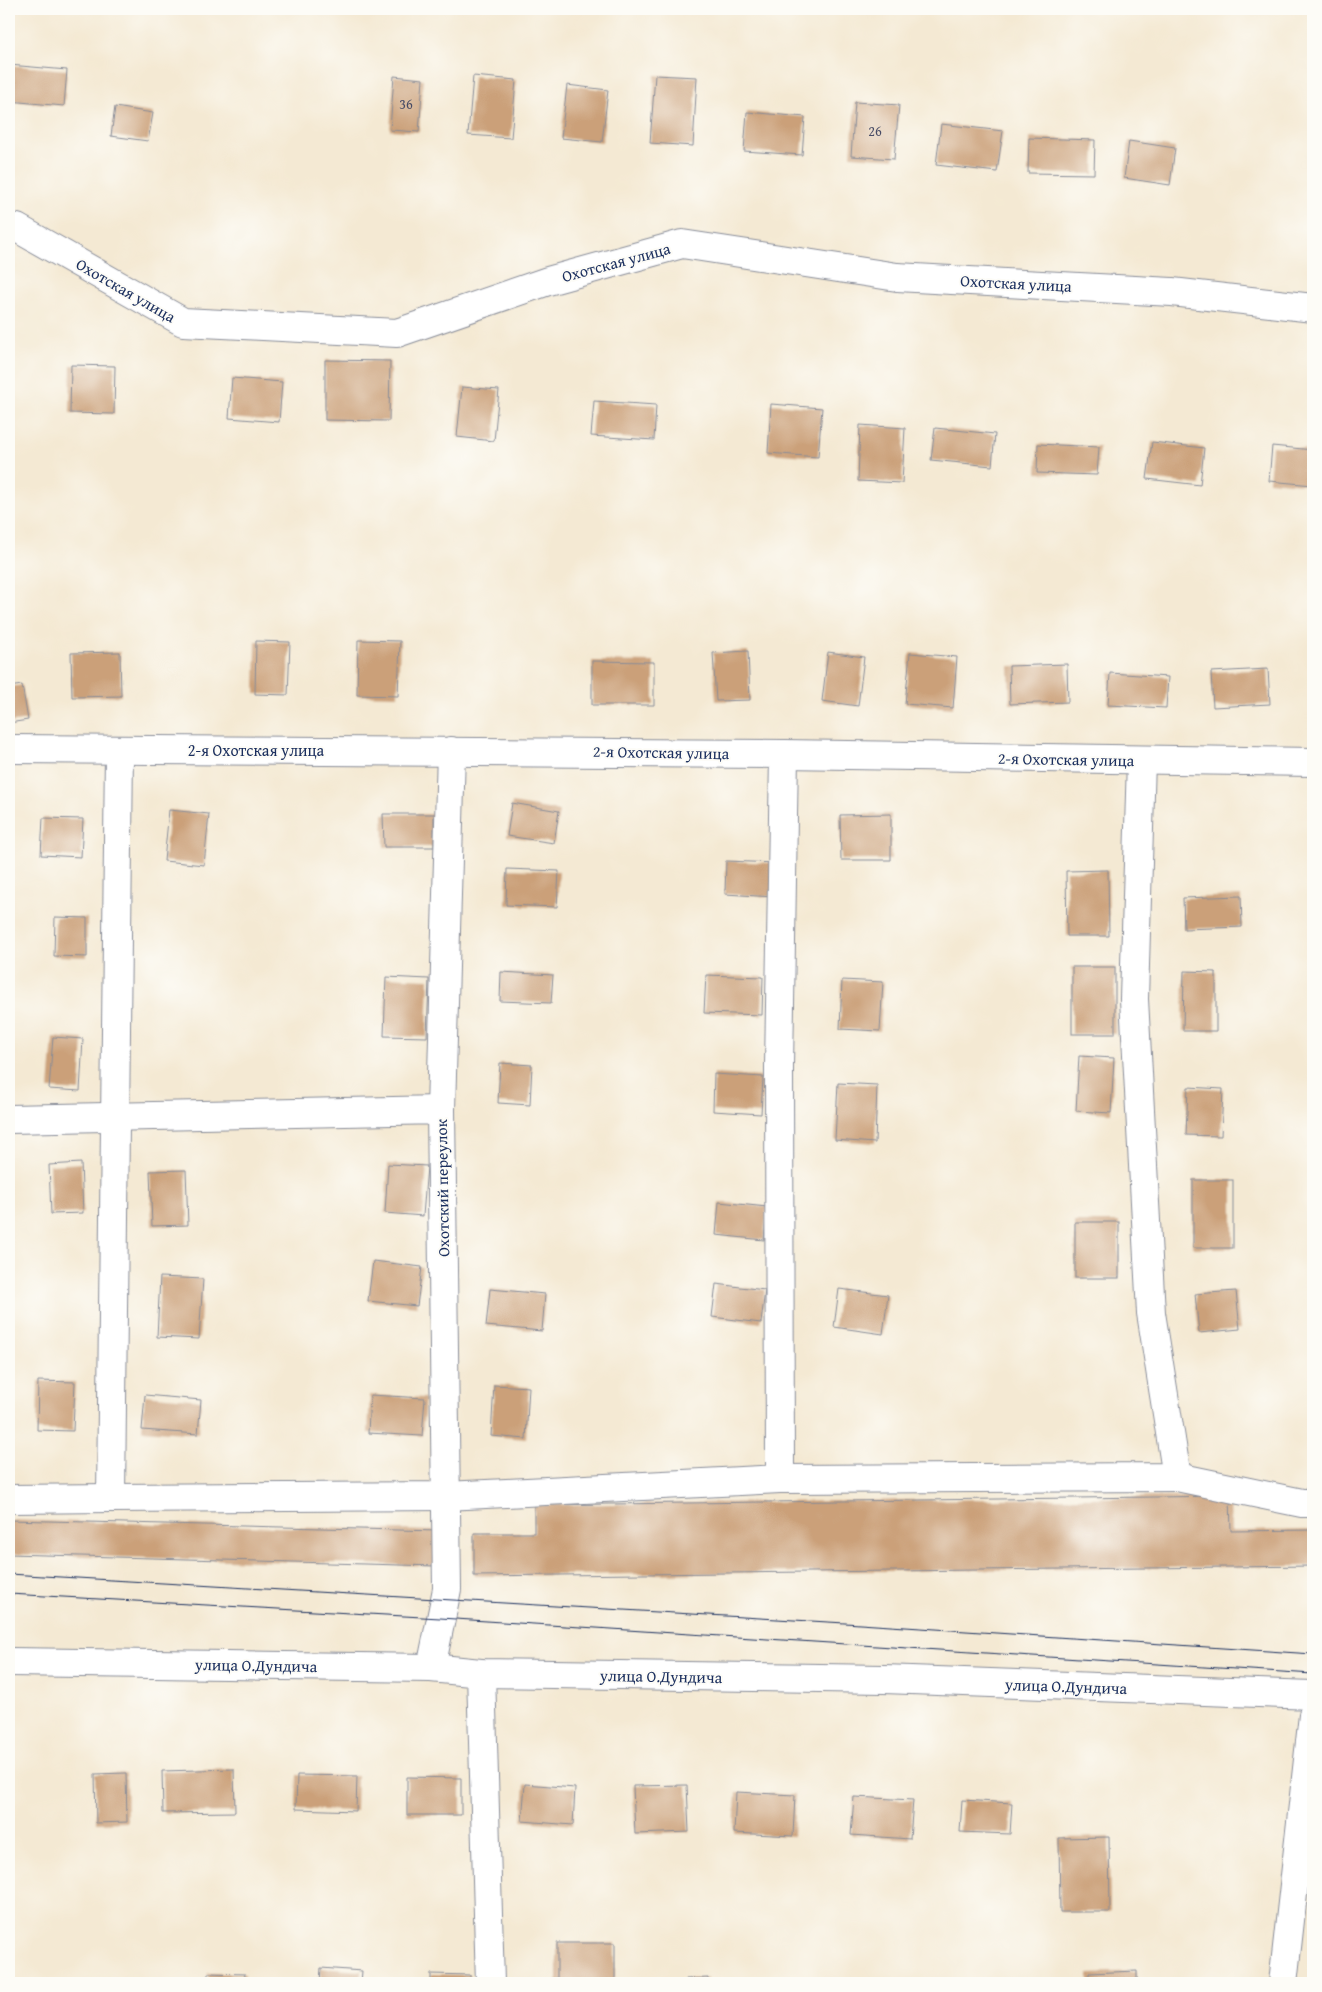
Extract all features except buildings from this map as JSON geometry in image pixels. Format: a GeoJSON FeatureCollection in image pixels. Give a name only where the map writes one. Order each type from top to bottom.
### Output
{"type":"FeatureCollection","features":[{"type":"Feature","properties":{"kind":"street","name":"Охотская улица"},"geometry":{"type":"LineString","coordinates":[[9,226],[17,228],[183,322],[397,333],[548,281],[682,244],[898,276],[1172,292],[1313,308]]}},
{"type":"Feature","properties":{"kind":"street","name":"2-я Охотская улица"},"geometry":{"type":"LineString","coordinates":[[9,749],[451,750],[1313,762]]}},
{"type":"Feature","properties":{"kind":"street"},"geometry":{"type":"LineString","coordinates":[[111,1498],[119,750]]}},
{"type":"Feature","properties":{"kind":"street"},"geometry":{"type":"LineString","coordinates":[[441,1110],[451,750]]}},
{"type":"Feature","properties":{"kind":"street"},"geometry":{"type":"LineString","coordinates":[[780,1479],[779,1067],[784,754]]}},
{"type":"Feature","properties":{"kind":"street"},"geometry":{"type":"LineString","coordinates":[[1141,760],[1134,998],[1151,1313],[1177,1477]]}},
{"type":"Feature","properties":{"kind":"street","name":"Охотский переулок"},"geometry":{"type":"LineString","coordinates":[[9,1118],[441,1110],[447,1589],[431,1668]]}},
{"type":"Feature","properties":{"kind":"street"},"geometry":{"type":"LineString","coordinates":[[9,1499],[446,1496],[780,1479],[1177,1477],[1302,1503],[1313,1503]]}},
{"type":"Feature","properties":{"kind":"street","name":"улица О.Дундича"},"geometry":{"type":"LineString","coordinates":[[9,1662],[431,1668],[481,1673],[884,1679],[1313,1696]]}},
{"type":"Feature","properties":{"kind":"street"},"geometry":{"type":"LineString","coordinates":[[481,1673],[490,1983]]}},
{"type":"Feature","properties":{"kind":"street"},"geometry":{"type":"LineString","coordinates":[[1283,1983],[1313,1715]]}},
{"type":"Feature","properties":{"kind":"tram line"},"geometry":{"type":"LineString","coordinates":[[9,1574],[845,1623],[1313,1654]]}},
{"type":"Feature","properties":{"kind":"tram line"},"geometry":{"type":"LineString","coordinates":[[9,1594],[440,1618],[1313,1674]]}}]}
